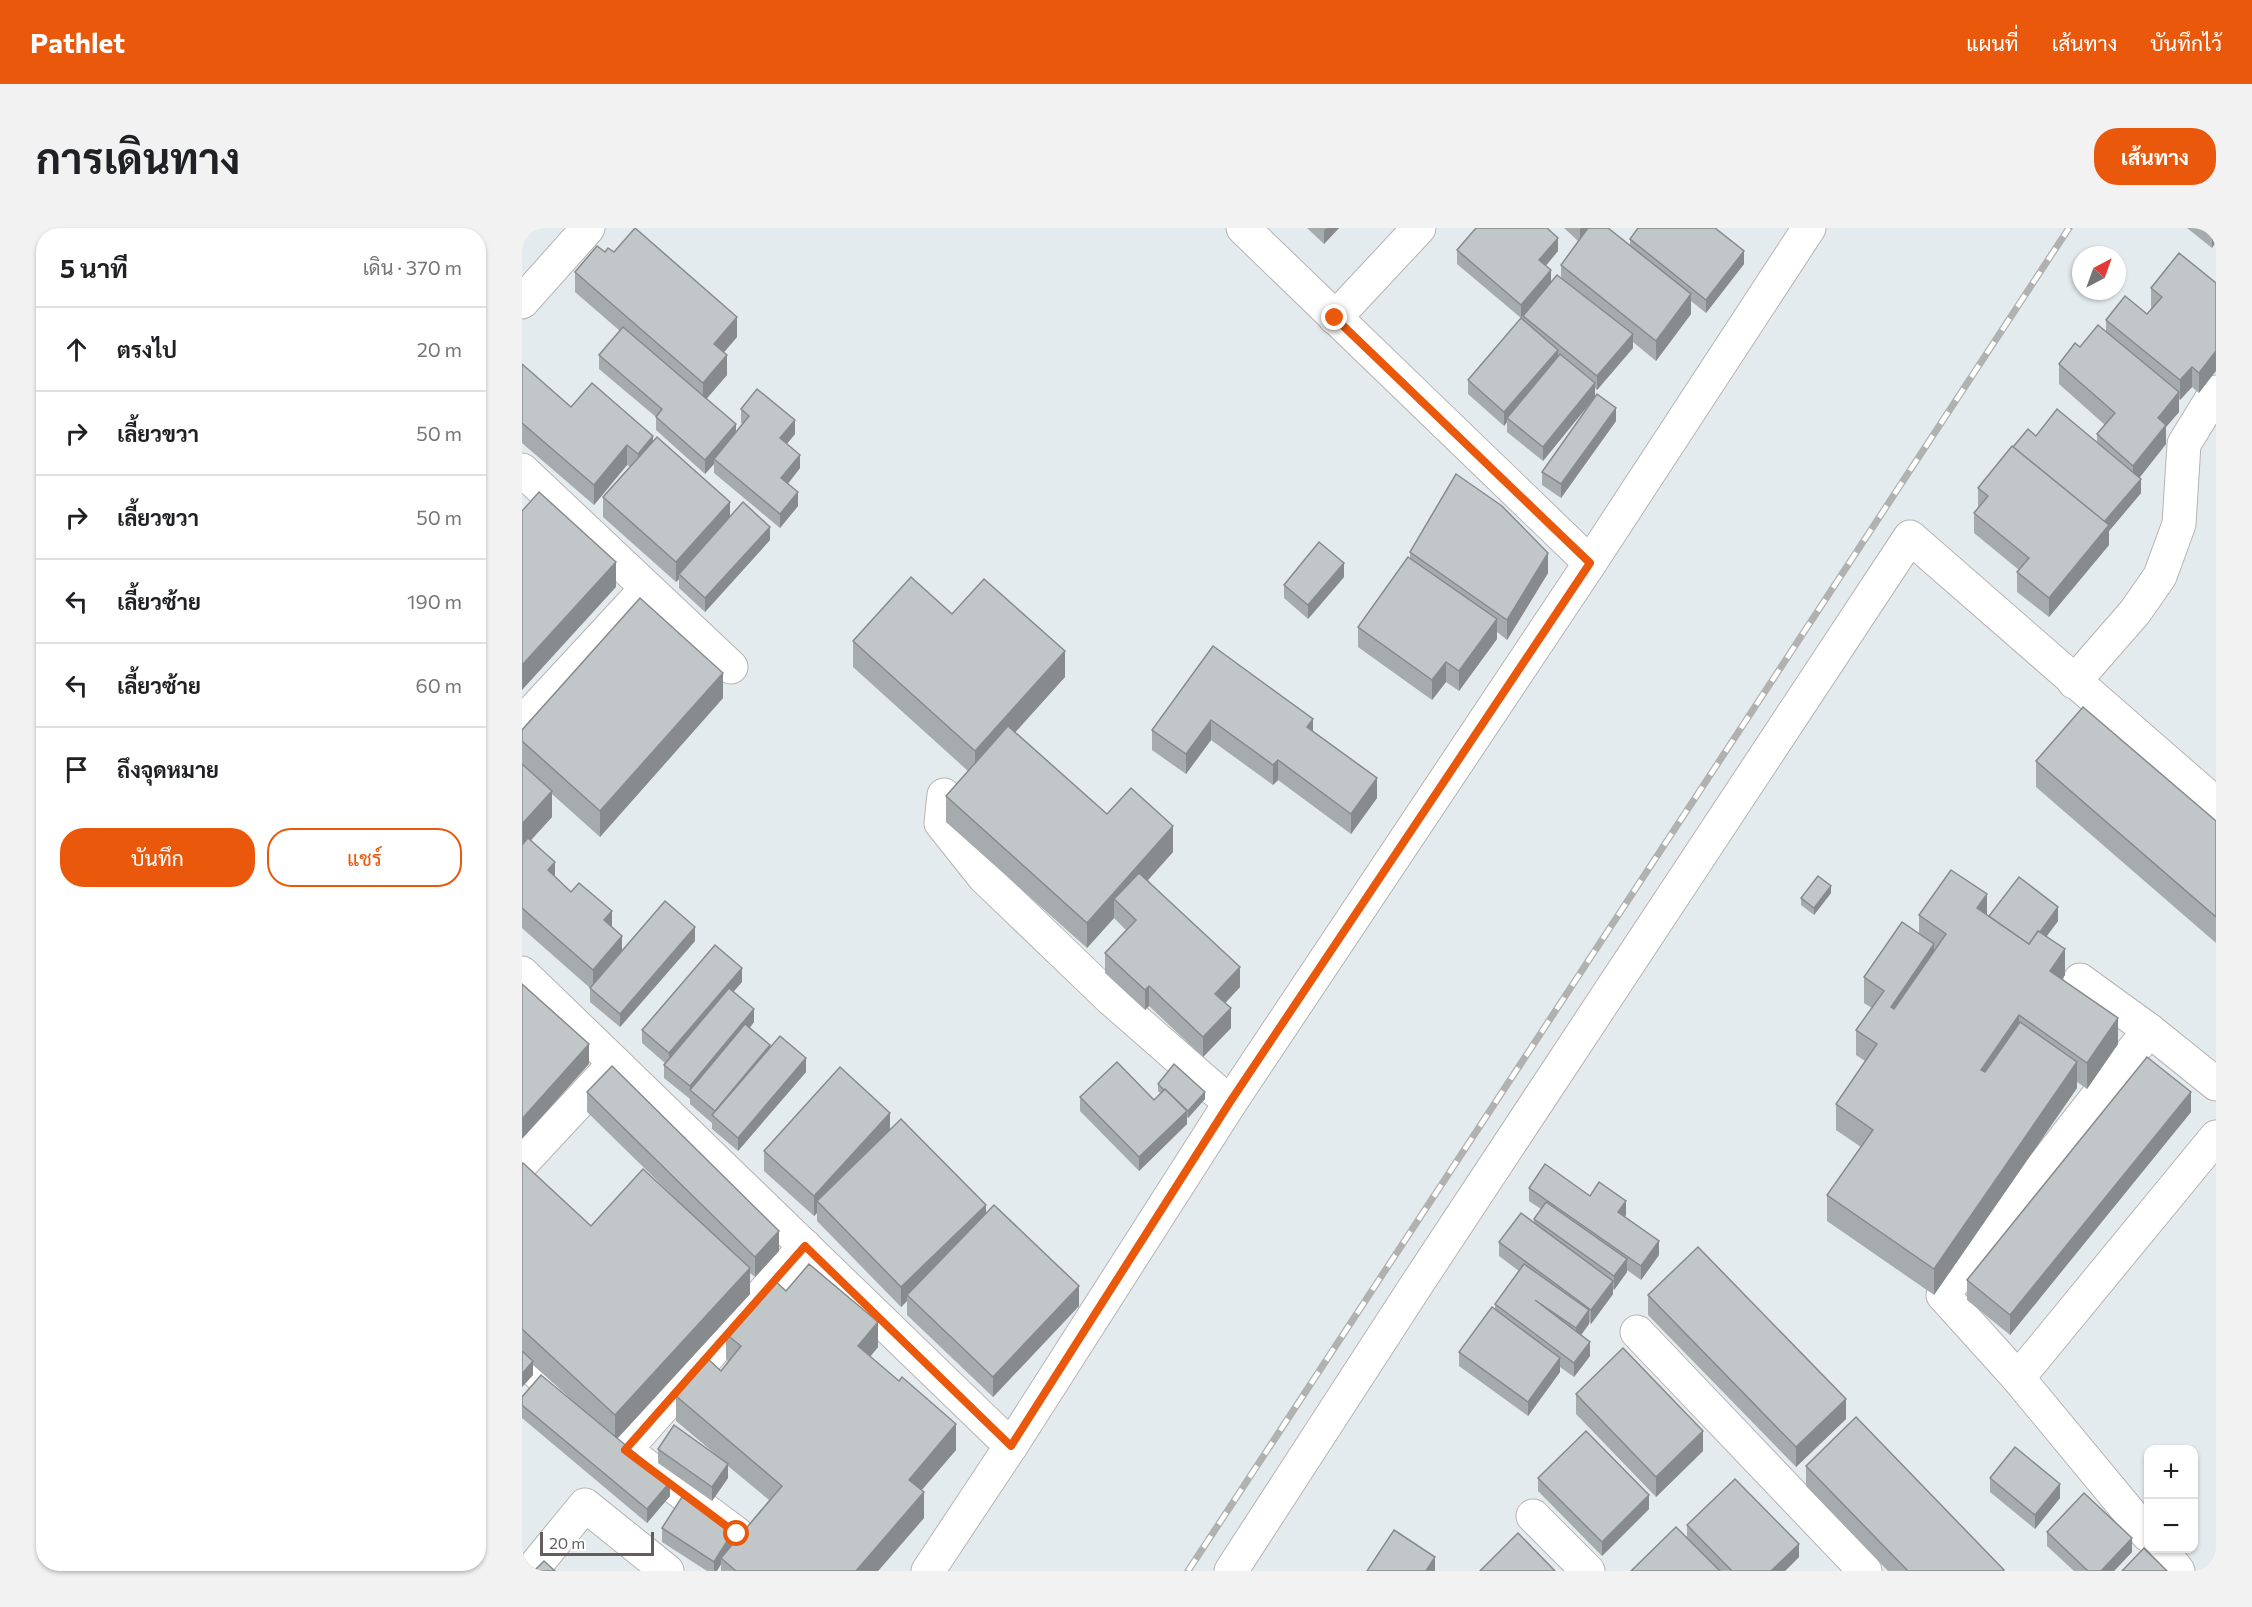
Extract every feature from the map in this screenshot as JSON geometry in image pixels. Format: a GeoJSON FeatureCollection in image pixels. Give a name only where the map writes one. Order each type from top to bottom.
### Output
{"type":"FeatureCollection","features":[{"type":"Feature","properties":{"kind":"street"},"geometry":{"type":"LineString","coordinates":[[522,302],[588,228]]}},
{"type":"Feature","properties":{"kind":"street"},"geometry":{"type":"LineString","coordinates":[[1243,228],[1590,563]]}},
{"type":"Feature","properties":{"kind":"street"},"geometry":{"type":"LineString","coordinates":[[1335,318],[1419,228]]}},
{"type":"Feature","properties":{"kind":"street"},"geometry":{"type":"LineString","coordinates":[[928,1571],[1011,1446],[1230,1102],[1590,563],[1809,228]]}},
{"type":"Feature","properties":{"kind":"street"},"geometry":{"type":"LineString","coordinates":[[2074,682],[2135,612],[2160,576],[2179,524],[2184,444],[2216,392]]}},
{"type":"Feature","properties":{"kind":"street"},"geometry":{"type":"LineString","coordinates":[[522,470],[731,667]]}},
{"type":"Feature","properties":{"kind":"street"},"geometry":{"type":"LineString","coordinates":[[1231,1571],[1417,1284],[1910,537],[2216,804]]}},
{"type":"Feature","properties":{"kind":"street"},"geometry":{"type":"LineString","coordinates":[[522,723],[647,588]]}},
{"type":"Feature","properties":{"kind":"street"},"geometry":{"type":"LineString","coordinates":[[944,795],[941,823],[984,877],[1110,998],[1230,1102]]}},
{"type":"Feature","properties":{"kind":"street"},"geometry":{"type":"LineString","coordinates":[[522,973],[1011,1446]]}},
{"type":"Feature","properties":{"kind":"street"},"geometry":{"type":"LineString","coordinates":[[2080,981],[2149,1030],[2216,1084]]}},
{"type":"Feature","properties":{"kind":"street"},"geometry":{"type":"LineString","coordinates":[[2144,1530],[2018,1378],[1942,1295],[2149,1030]]}},
{"type":"Feature","properties":{"kind":"street"},"geometry":{"type":"LineString","coordinates":[[522,1163],[615,1063]]}},
{"type":"Feature","properties":{"kind":"street"},"geometry":{"type":"LineString","coordinates":[[2018,1378],[2216,1137]]}},
{"type":"Feature","properties":{"kind":"street"},"geometry":{"type":"LineString","coordinates":[[625,1450],[805,1246]]}},
{"type":"Feature","properties":{"kind":"street"},"geometry":{"type":"LineString","coordinates":[[1637,1332],[1865,1571]]}},
{"type":"Feature","properties":{"kind":"street"},"geometry":{"type":"LineString","coordinates":[[522,1359],[625,1450],[737,1534]]}},
{"type":"Feature","properties":{"kind":"street"},"geometry":{"type":"LineString","coordinates":[[531,1571],[585,1505],[667,1571]]}},
{"type":"Feature","properties":{"kind":"street"},"geometry":{"type":"LineString","coordinates":[[1533,1516],[1588,1571]]}},
{"type":"Feature","properties":{"kind":"street"},"geometry":{"type":"LineString","coordinates":[[2164,1553],[2178,1571]]}},
{"type":"Feature","properties":{"kind":"building"},"geometry":{"type":"Polygon","coordinates":[[[635,228],[737,317],[714,344],[727,355],[703,383],[575,272],[597,246],[605,252],[608,248],[614,252],[635,228]]]}},
{"type":"Feature","properties":{"kind":"building"},"geometry":{"type":"Polygon","coordinates":[[[1476,228],[1547,228],[1558,238],[1539,260],[1551,270],[1521,305],[1457,250],[1476,228]]]}},
{"type":"Feature","properties":{"kind":"building"},"geometry":{"type":"Polygon","coordinates":[[[1588,228],[1608,228],[1691,294],[1656,341],[1561,265],[1588,228]]]}},
{"type":"Feature","properties":{"kind":"building"},"geometry":{"type":"Polygon","coordinates":[[[1638,228],[1715,228],[1744,251],[1706,300],[1630,239],[1638,228]]]}},
{"type":"Feature","properties":{"kind":"building"},"geometry":{"type":"Polygon","coordinates":[[[2204,228],[2216,228],[2212,234],[2204,228]]]}},
{"type":"Feature","properties":{"kind":"building"},"geometry":{"type":"Polygon","coordinates":[[[2179,253],[2216,283],[2216,351],[2199,373],[2192,367],[2180,380],[2106,320],[2122,300],[2126,300],[2126,297],[2147,314],[2162,297],[2151,288],[2179,253]]]}},
{"type":"Feature","properties":{"kind":"building"},"geometry":{"type":"Polygon","coordinates":[[[1557,275],[1633,334],[1597,376],[1523,316],[1557,275]]]}},
{"type":"Feature","properties":{"kind":"building"},"geometry":{"type":"Polygon","coordinates":[[[1521,318],[1558,350],[1504,412],[1468,380],[1521,318]]]}},
{"type":"Feature","properties":{"kind":"building"},"geometry":{"type":"Polygon","coordinates":[[[2098,325],[2179,392],[2158,418],[2166,425],[2133,466],[2097,434],[2115,413],[2059,364],[2075,343],[2080,347],[2098,325]]]}},
{"type":"Feature","properties":{"kind":"building"},"geometry":{"type":"Polygon","coordinates":[[[623,327],[736,424],[705,460],[656,417],[662,409],[599,355],[623,327]]]}},
{"type":"Feature","properties":{"kind":"building"},"geometry":{"type":"Polygon","coordinates":[[[1560,354],[1595,383],[1543,447],[1507,418],[1560,354]]]}},
{"type":"Feature","properties":{"kind":"building"},"geometry":{"type":"Polygon","coordinates":[[[522,364],[571,407],[592,383],[653,436],[638,454],[627,445],[594,485],[522,423],[522,364]]]}},
{"type":"Feature","properties":{"kind":"building"},"geometry":{"type":"Polygon","coordinates":[[[757,389],[795,420],[780,438],[800,455],[781,478],[798,492],[780,514],[714,459],[749,416],[741,409],[757,389]]]}},
{"type":"Feature","properties":{"kind":"building"},"geometry":{"type":"Polygon","coordinates":[[[1597,394],[1616,408],[1561,484],[1542,472],[1597,394]]]}},
{"type":"Feature","properties":{"kind":"building"},"geometry":{"type":"Polygon","coordinates":[[[2057,409],[2141,479],[2104,522],[2013,447],[2028,429],[2036,436],[2057,409]]]}},
{"type":"Feature","properties":{"kind":"building"},"geometry":{"type":"Polygon","coordinates":[[[657,437],[730,502],[676,562],[603,497],[657,437]]]}},
{"type":"Feature","properties":{"kind":"building"},"geometry":{"type":"Polygon","coordinates":[[[2012,446],[2109,525],[2049,598],[2017,572],[2029,558],[1974,513],[1988,496],[1978,488],[2012,446]]]}},
{"type":"Feature","properties":{"kind":"building"},"geometry":{"type":"Polygon","coordinates":[[[1456,474],[1502,506],[1548,553],[1507,620],[1410,552],[1456,474]]]}},
{"type":"Feature","properties":{"kind":"building"},"geometry":{"type":"Polygon","coordinates":[[[539,492],[616,562],[522,665],[522,511],[539,492]]]}},
{"type":"Feature","properties":{"kind":"building"},"geometry":{"type":"Polygon","coordinates":[[[743,502],[770,527],[705,598],[679,574],[743,502]]]}},
{"type":"Feature","properties":{"kind":"building"},"geometry":{"type":"Polygon","coordinates":[[[1319,542],[1344,563],[1308,605],[1284,585],[1319,542]]]}},
{"type":"Feature","properties":{"kind":"building"},"geometry":{"type":"Polygon","coordinates":[[[1408,557],[1497,619],[1459,671],[1446,662],[1432,680],[1358,627],[1408,557]]]}},
{"type":"Feature","properties":{"kind":"building"},"geometry":{"type":"Polygon","coordinates":[[[911,577],[952,614],[984,579],[1065,651],[975,751],[853,641],[911,577]]]}},
{"type":"Feature","properties":{"kind":"building"},"geometry":{"type":"Polygon","coordinates":[[[640,598],[723,673],[600,811],[522,741],[522,730],[640,598]]]}},
{"type":"Feature","properties":{"kind":"building"},"geometry":{"type":"Polygon","coordinates":[[[1213,646],[1313,719],[1307,727],[1377,778],[1351,814],[1278,760],[1273,765],[1211,720],[1186,754],[1152,730],[1213,646]]]}},
{"type":"Feature","properties":{"kind":"building"},"geometry":{"type":"Polygon","coordinates":[[[2083,707],[2216,821],[2216,917],[2036,761],[2083,707]]]}},
{"type":"Feature","properties":{"kind":"building"},"geometry":{"type":"Polygon","coordinates":[[[1008,726],[1107,814],[1131,788],[1173,826],[1087,923],[946,796],[1008,726]]]}},
{"type":"Feature","properties":{"kind":"building"},"geometry":{"type":"Polygon","coordinates":[[[522,764],[552,791],[522,824],[522,764]]]}},
{"type":"Feature","properties":{"kind":"building"},"geometry":{"type":"Polygon","coordinates":[[[528,838],[555,862],[548,870],[571,892],[579,883],[612,911],[604,920],[622,936],[593,970],[522,908],[522,845],[528,838]]]}},
{"type":"Feature","properties":{"kind":"building"},"geometry":{"type":"Polygon","coordinates":[[[1951,870],[1987,894],[1977,908],[2029,944],[2038,931],[2065,949],[2050,971],[2118,1018],[2087,1063],[2019,1015],[1981,1070],[1985,1072],[2020,1022],[2077,1062],[1934,1269],[1827,1195],[1873,1130],[1836,1104],[1877,1044],[1856,1030],[1884,991],[1864,977],[1902,922],[1934,944],[1891,1007],[1894,1009],[1946,934],[1919,915],[1951,870]]]}},
{"type":"Feature","properties":{"kind":"building"},"geometry":{"type":"Polygon","coordinates":[[[1139,873],[1240,967],[1215,994],[1231,1008],[1203,1037],[1149,986],[1145,990],[1105,953],[1136,920],[1114,899],[1139,873]]]}},
{"type":"Feature","properties":{"kind":"building"},"geometry":{"type":"Polygon","coordinates":[[[1818,876],[1831,886],[1814,908],[1801,898],[1818,876]]]}},
{"type":"Feature","properties":{"kind":"building"},"geometry":{"type":"Polygon","coordinates":[[[2019,877],[2058,907],[2029,944],[1989,916],[2019,877]]]}},
{"type":"Feature","properties":{"kind":"building"},"geometry":{"type":"Polygon","coordinates":[[[665,901],[695,927],[620,1014],[590,988],[665,901]]]}},
{"type":"Feature","properties":{"kind":"building"},"geometry":{"type":"Polygon","coordinates":[[[715,945],[742,968],[669,1053],[642,1030],[715,945]]]}},
{"type":"Feature","properties":{"kind":"building"},"geometry":{"type":"Polygon","coordinates":[[[522,984],[589,1044],[522,1119],[522,984]]]}},
{"type":"Feature","properties":{"kind":"building"},"geometry":{"type":"Polygon","coordinates":[[[729,988],[754,1009],[690,1086],[664,1065],[729,988]]]}},
{"type":"Feature","properties":{"kind":"building"},"geometry":{"type":"Polygon","coordinates":[[[745,1024],[770,1045],[715,1111],[690,1090],[745,1024]]]}},
{"type":"Feature","properties":{"kind":"building"},"geometry":{"type":"Polygon","coordinates":[[[780,1036],[806,1058],[738,1138],[712,1115],[780,1036]]]}},
{"type":"Feature","properties":{"kind":"building"},"geometry":{"type":"Polygon","coordinates":[[[2147,1057],[2191,1092],[2010,1315],[1967,1280],[2147,1057]]]}},
{"type":"Feature","properties":{"kind":"building"},"geometry":{"type":"Polygon","coordinates":[[[1117,1062],[1154,1100],[1165,1089],[1187,1111],[1139,1157],[1080,1097],[1117,1062]]]}},
{"type":"Feature","properties":{"kind":"building"},"geometry":{"type":"Polygon","coordinates":[[[1174,1064],[1205,1092],[1188,1111],[1158,1084],[1174,1064]]]}},
{"type":"Feature","properties":{"kind":"building"},"geometry":{"type":"Polygon","coordinates":[[[612,1066],[779,1231],[755,1257],[587,1092],[612,1066]]]}},
{"type":"Feature","properties":{"kind":"building"},"geometry":{"type":"Polygon","coordinates":[[[840,1067],[890,1113],[814,1196],[764,1151],[840,1067]]]}},
{"type":"Feature","properties":{"kind":"building"},"geometry":{"type":"Polygon","coordinates":[[[901,1119],[986,1205],[901,1287],[817,1201],[901,1119]]]}},
{"type":"Feature","properties":{"kind":"building"},"geometry":{"type":"Polygon","coordinates":[[[522,1163],[591,1226],[643,1169],[750,1268],[615,1415],[522,1329],[522,1163]]]}},
{"type":"Feature","properties":{"kind":"building"},"geometry":{"type":"Polygon","coordinates":[[[1545,1164],[1590,1196],[1599,1182],[1626,1201],[1618,1212],[1659,1241],[1641,1266],[1529,1188],[1545,1164]]]}},
{"type":"Feature","properties":{"kind":"building"},"geometry":{"type":"Polygon","coordinates":[[[1546,1202],[1627,1259],[1614,1276],[1534,1219],[1546,1202]]]}},
{"type":"Feature","properties":{"kind":"building"},"geometry":{"type":"Polygon","coordinates":[[[994,1205],[1079,1286],[993,1377],[907,1295],[994,1205]]]}},
{"type":"Feature","properties":{"kind":"building"},"geometry":{"type":"Polygon","coordinates":[[[1521,1213],[1613,1281],[1591,1310],[1499,1242],[1521,1213]]]}},
{"type":"Feature","properties":{"kind":"building"},"geometry":{"type":"Polygon","coordinates":[[[1698,1247],[1846,1399],[1796,1447],[1648,1295],[1698,1247]]]}},
{"type":"Feature","properties":{"kind":"building"},"geometry":{"type":"Polygon","coordinates":[[[809,1264],[878,1322],[858,1346],[899,1381],[902,1377],[956,1424],[909,1480],[924,1492],[856,1571],[736,1571],[721,1558],[782,1486],[676,1396],[708,1359],[721,1371],[741,1346],[726,1334],[773,1279],[786,1291],[809,1264]]]}},
{"type":"Feature","properties":{"kind":"building"},"geometry":{"type":"Polygon","coordinates":[[[1524,1264],[1589,1310],[1576,1328],[1535,1300],[1590,1342],[1574,1363],[1495,1304],[1524,1264]]]}},
{"type":"Feature","properties":{"kind":"building"},"geometry":{"type":"Polygon","coordinates":[[[1492,1307],[1560,1358],[1528,1402],[1459,1352],[1492,1307]]]}},
{"type":"Feature","properties":{"kind":"building"},"geometry":{"type":"Polygon","coordinates":[[[1623,1348],[1703,1431],[1656,1477],[1576,1394],[1623,1348]]]}},
{"type":"Feature","properties":{"kind":"building"},"geometry":{"type":"Polygon","coordinates":[[[522,1351],[533,1361],[522,1374],[522,1351]]]}},
{"type":"Feature","properties":{"kind":"building"},"geometry":{"type":"Polygon","coordinates":[[[541,1375],[670,1482],[647,1509],[522,1405],[522,1397],[541,1375]]]}},
{"type":"Feature","properties":{"kind":"building"},"geometry":{"type":"Polygon","coordinates":[[[1856,1417],[2004,1570],[1908,1571],[1806,1466],[1856,1417]]]}},
{"type":"Feature","properties":{"kind":"building"},"geometry":{"type":"Polygon","coordinates":[[[674,1425],[728,1464],[712,1487],[658,1449],[674,1425]]]}},
{"type":"Feature","properties":{"kind":"building"},"geometry":{"type":"Polygon","coordinates":[[[1586,1431],[1649,1495],[1602,1542],[1538,1478],[1586,1431]]]}},
{"type":"Feature","properties":{"kind":"building"},"geometry":{"type":"Polygon","coordinates":[[[2015,1447],[2060,1484],[2035,1515],[1990,1478],[2015,1447]]]}},
{"type":"Feature","properties":{"kind":"building"},"geometry":{"type":"Polygon","coordinates":[[[1735,1479],[1799,1544],[1771,1571],[1732,1571],[1687,1525],[1735,1479]]]}},
{"type":"Feature","properties":{"kind":"building"},"geometry":{"type":"Polygon","coordinates":[[[2084,1493],[2132,1538],[2101,1571],[2088,1571],[2047,1532],[2084,1493]]]}},
{"type":"Feature","properties":{"kind":"building"},"geometry":{"type":"Polygon","coordinates":[[[682,1497],[734,1530],[714,1562],[662,1528],[682,1497]]]}},
{"type":"Feature","properties":{"kind":"building"},"geometry":{"type":"Polygon","coordinates":[[[1676,1527],[1720,1571],[1631,1571],[1676,1527]]]}},
{"type":"Feature","properties":{"kind":"building"},"geometry":{"type":"Polygon","coordinates":[[[1394,1530],[1435,1557],[1426,1571],[1367,1571],[1394,1530]]]}},
{"type":"Feature","properties":{"kind":"building"},"geometry":{"type":"Polygon","coordinates":[[[1518,1533],[1555,1571],[1480,1571],[1518,1533]]]}},
{"type":"Feature","properties":{"kind":"building"},"geometry":{"type":"Polygon","coordinates":[[[2144,1548],[2144,1553],[2149,1553],[2167,1571],[2122,1571],[2144,1548]]]}},
{"type":"Feature","properties":{"kind":"building"},"geometry":{"type":"Polygon","coordinates":[[[544,1561],[555,1571],[534,1571],[544,1561]]]}},
{"type":"Feature","properties":{"kind":"railway"},"geometry":{"type":"LineString","coordinates":[[1188,1571],[2069,228]]}},
{"type":"Feature","properties":{"kind":"route"},"geometry":{"type":"LineString","coordinates":[[737,1534],[625,1450],[805,1246],[1011,1446],[1230,1102],[1590,563],[1335,318]]}}]}
